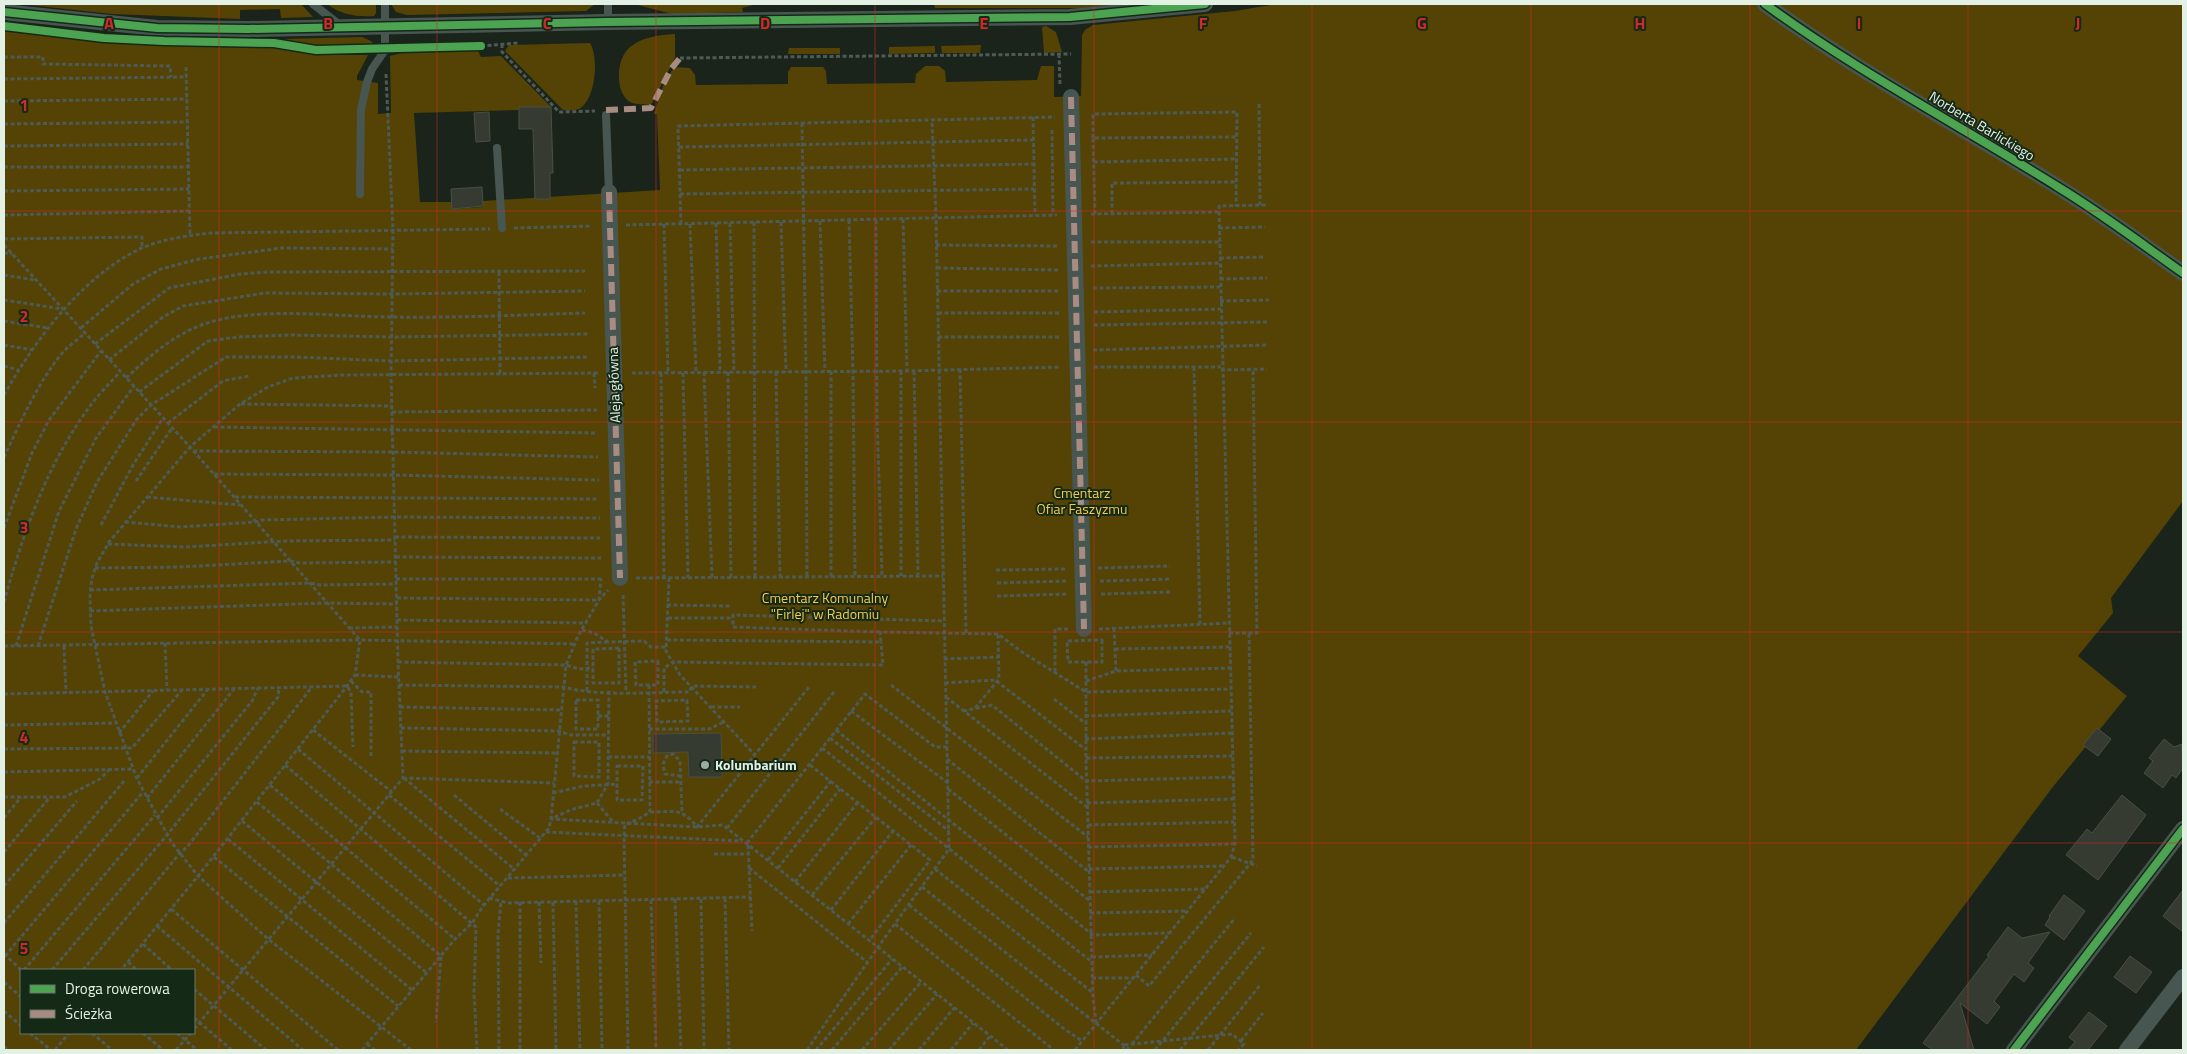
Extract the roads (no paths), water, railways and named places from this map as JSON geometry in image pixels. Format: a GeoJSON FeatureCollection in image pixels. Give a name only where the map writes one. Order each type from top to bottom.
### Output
{"type":"FeatureCollection","features":[{"type":"Feature","properties":{"kind":"street"},"geometry":{"type":"LineString","coordinates":[[4,12],[157,28],[248,29],[608,22],[1070,17],[1205,4]]}},
{"type":"Feature","properties":{"kind":"street","name":"Norberta Barlickiego"},"geometry":{"type":"LineString","coordinates":[[1765,4],[1796,27],[1895,89],[2060,188],[2183,273]]}},
{"type":"Feature","properties":{"kind":"street"},"geometry":{"type":"LineString","coordinates":[[1071,96],[1084,628]]}},
{"type":"Feature","properties":{"kind":"street","name":"Aleja główna"},"geometry":{"type":"LineString","coordinates":[[609,192],[620,578]]}},
{"type":"Feature","properties":{"kind":"street"},"geometry":{"type":"LineString","coordinates":[[2014,1050],[2183,829]]}},
{"type":"Feature","properties":{"kind":"street"},"geometry":{"type":"LineString","coordinates":[[2127,1050],[2183,977]]}},
{"type":"Feature","properties":{"kind":"lane"},"geometry":{"type":"LineString","coordinates":[[313,4],[343,27]]}},
{"type":"Feature","properties":{"kind":"lane"},"geometry":{"type":"LineString","coordinates":[[360,194],[361,110],[367,82],[372,69],[384,50],[385,4]]}},
{"type":"Feature","properties":{"kind":"lane"},"geometry":{"type":"LineString","coordinates":[[608,4],[608,22]]}},
{"type":"Feature","properties":{"kind":"lane"},"geometry":{"type":"LineString","coordinates":[[606,114],[609,192]]}},
{"type":"Feature","properties":{"kind":"lane"},"geometry":{"type":"LineString","coordinates":[[497,148],[502,228]]}},
{"type":"Feature","properties":{"kind":"place","name":"Kolumbarium"},"geometry":{"type":"Point","coordinates":[705,765]}},
{"type":"Feature","properties":{"kind":"park label","name":"Cmentarz Ofiar Faszyzmu"},"geometry":{"type":"Point","coordinates":[1082,502]}},
{"type":"Feature","properties":{"kind":"park label","name":"Cmentarz Komunalny \"Firlej\" w Radomiu"},"geometry":{"type":"Point","coordinates":[825,606]}}]}
